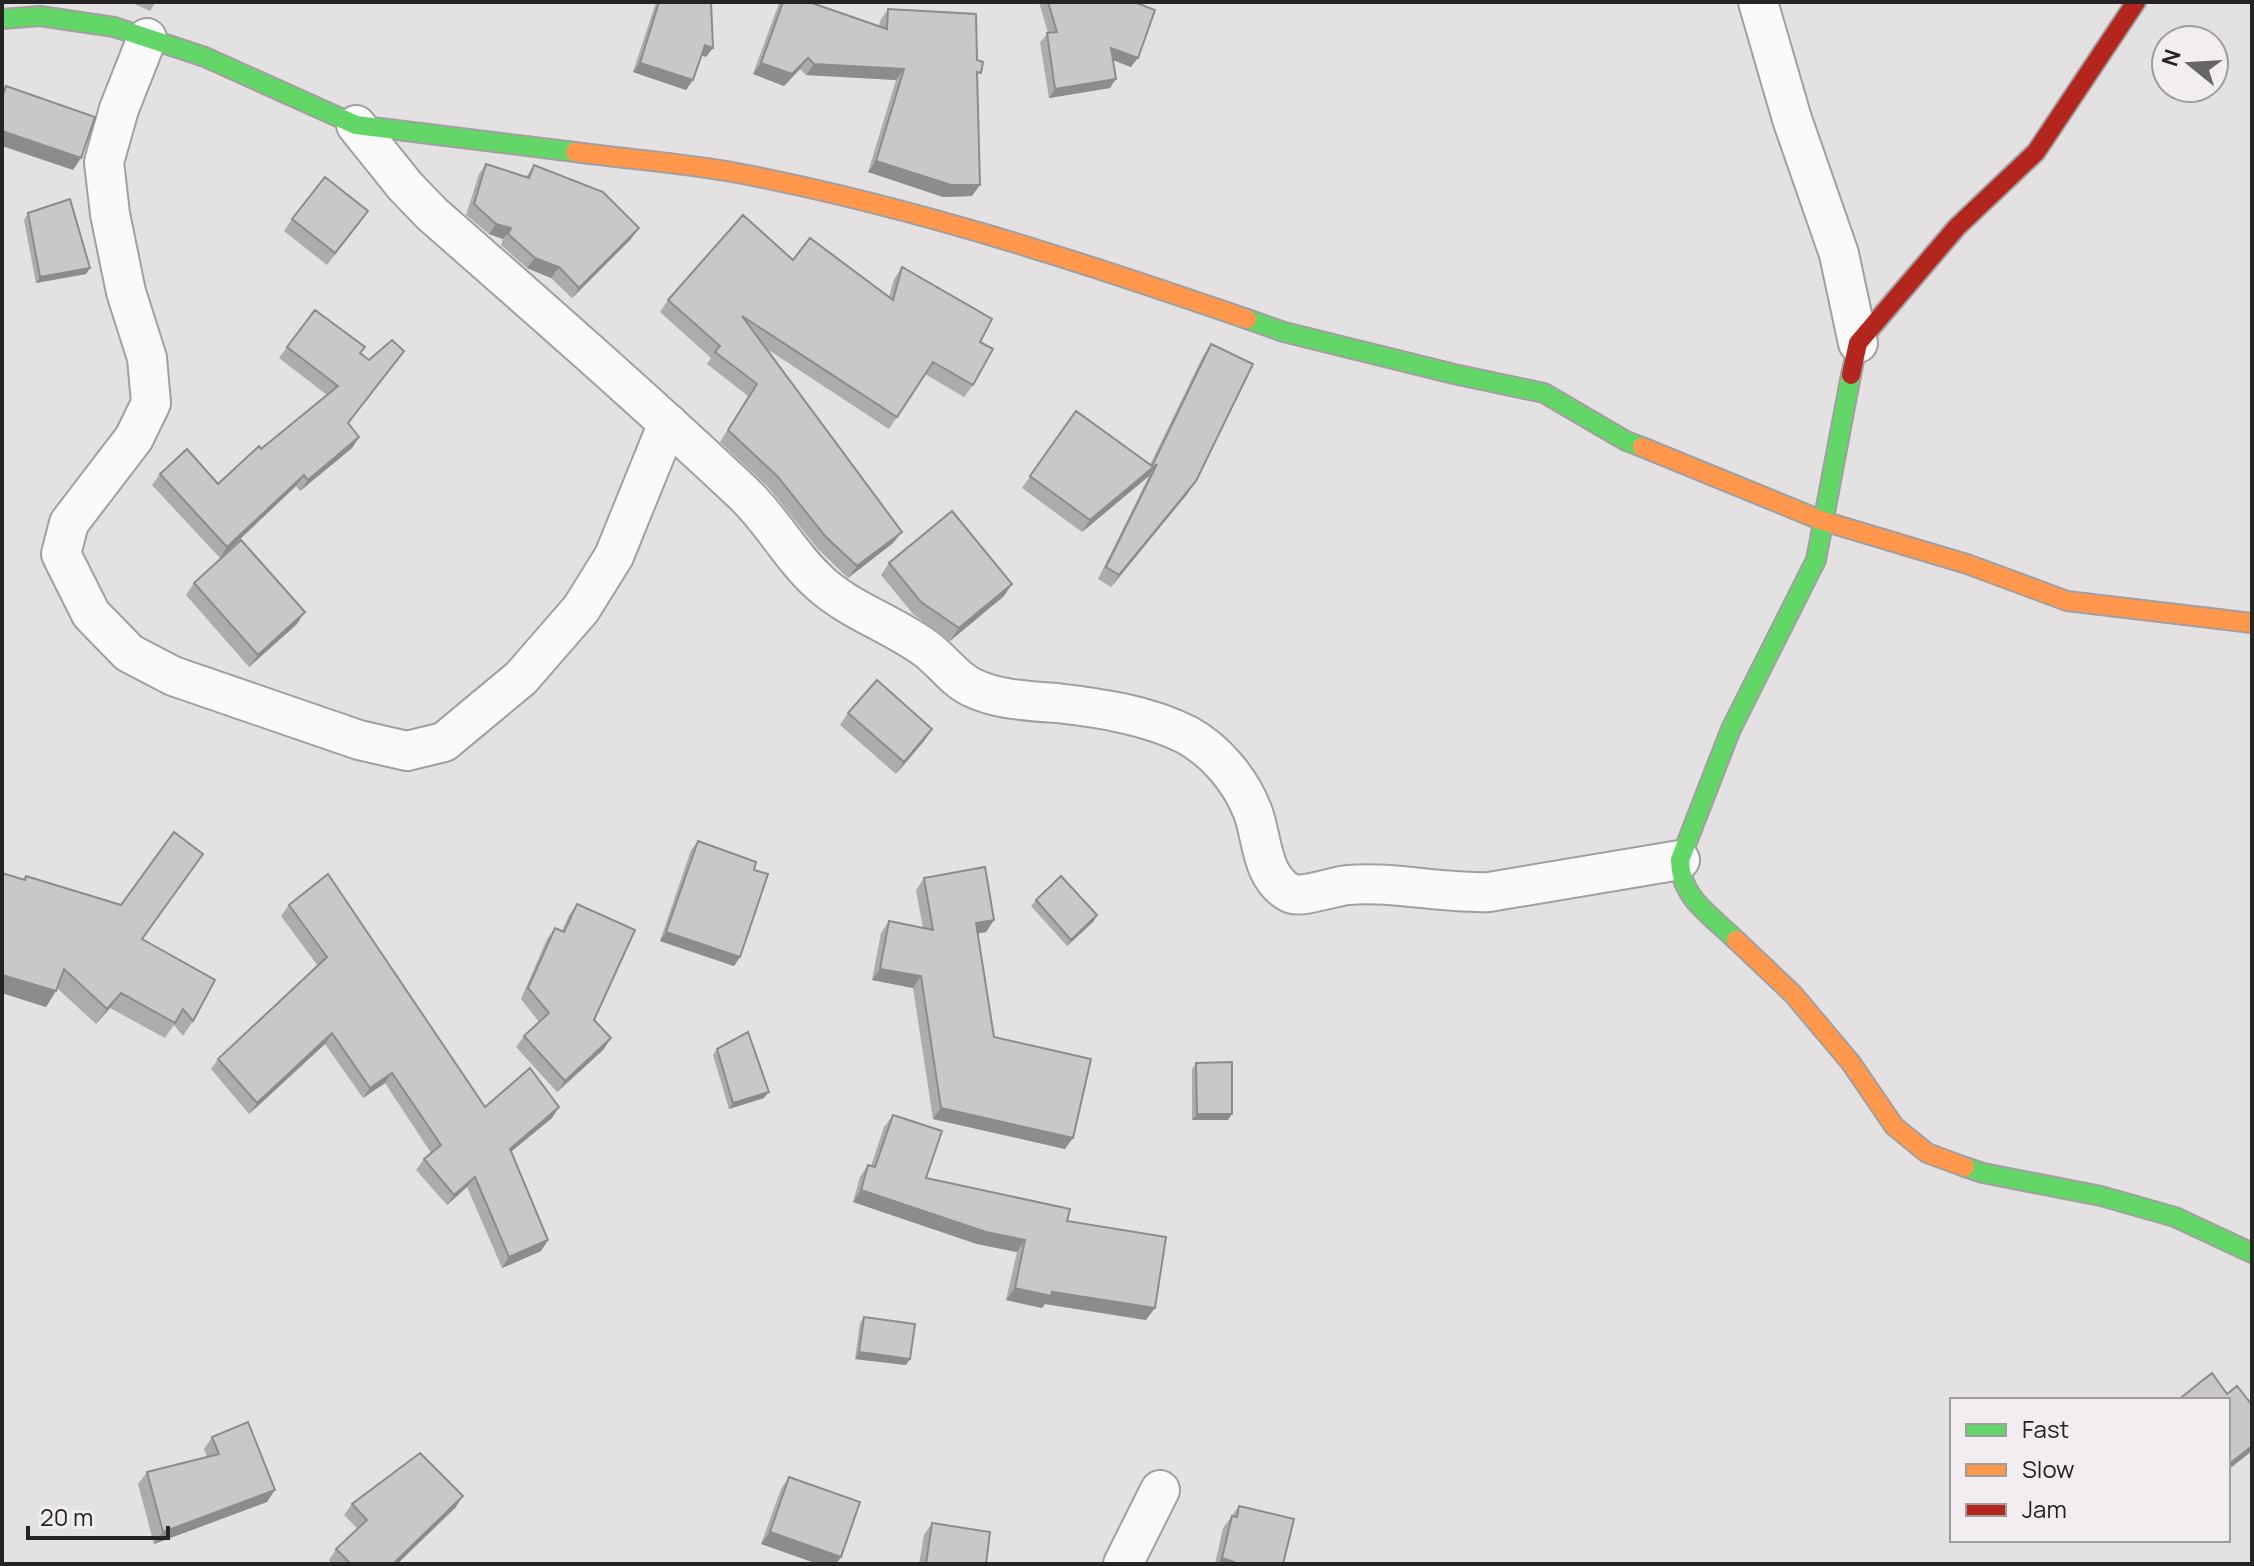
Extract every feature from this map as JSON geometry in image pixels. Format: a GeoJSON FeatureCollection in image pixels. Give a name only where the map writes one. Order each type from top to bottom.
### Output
{"type":"FeatureCollection","features":[{"type":"Feature","properties":{"kind":"street"},"geometry":{"type":"LineString","coordinates":[[1758,2],[1792,119],[1839,254],[1858,343],[1816,560],[1731,729],[1680,860],[1680,877],[1687,893],[1793,994],[1851,1063],[1894,1126],[1927,1153],[1983,1173],[2101,1196],[2175,1217],[2252,1253]]}},
{"type":"Feature","properties":{"kind":"street"},"geometry":{"type":"LineString","coordinates":[[1858,343],[1957,227],[2036,152],[2136,2]]}},
{"type":"Feature","properties":{"kind":"street"},"geometry":{"type":"LineString","coordinates":[[2,19],[40,16],[114,27],[205,57],[356,125],[731,172],[894,209],[1079,261],[1284,332],[1544,393],[1626,441],[1823,521],[1967,564],[2067,601],[2252,623]]}},
{"type":"Feature","properties":{"kind":"street"},"geometry":{"type":"LineString","coordinates":[[147,38],[119,109],[104,162],[110,214],[126,292],[147,358],[151,403],[134,438],[69,523],[61,554],[91,614],[129,653],[173,676],[359,740],[407,751],[444,742],[521,678],[581,609],[614,556],[668,423]]}},
{"type":"Feature","properties":{"kind":"street"},"geometry":{"type":"LineString","coordinates":[[356,125],[432,214],[753,502],[800,564],[850,606],[925,647],[967,686],[1009,699],[1100,709],[1148,720],[1208,748],[1239,783],[1253,811],[1265,863],[1279,885],[1289,893],[1297,896],[1338,885],[1373,883],[1461,893],[1489,892],[1680,860]]}},
{"type":"Feature","properties":{"kind":"street"},"geometry":{"type":"LineString","coordinates":[[1123,1564],[1160,1490]]}},
{"type":"Feature","properties":{"kind":"building"},"geometry":{"type":"Polygon","coordinates":[[[659,2],[711,2],[713,48],[705,45],[693,80],[640,63],[659,2]]]}},
{"type":"Feature","properties":{"kind":"building"},"geometry":{"type":"Polygon","coordinates":[[[783,2],[809,2],[887,29],[888,9],[976,14],[977,60],[983,62],[981,73],[977,72],[980,185],[951,185],[876,161],[904,69],[814,64],[808,58],[792,74],[761,63],[783,2]]]}},
{"type":"Feature","properties":{"kind":"building"},"geometry":{"type":"Polygon","coordinates":[[[1048,2],[1134,2],[1155,10],[1138,58],[1111,48],[1116,79],[1055,89],[1047,33],[1057,32],[1048,2]]]}},
{"type":"Feature","properties":{"kind":"building"},"geometry":{"type":"Polygon","coordinates":[[[6,86],[95,117],[81,158],[2,131],[2,97],[6,86]]]}},
{"type":"Feature","properties":{"kind":"building"},"geometry":{"type":"Polygon","coordinates":[[[486,164],[529,178],[534,165],[603,192],[639,228],[579,288],[559,267],[535,258],[508,234],[511,228],[496,224],[474,204],[486,164]]]}},
{"type":"Feature","properties":{"kind":"building"},"geometry":{"type":"Polygon","coordinates":[[[325,177],[368,211],[335,253],[292,219],[325,177]]]}},
{"type":"Feature","properties":{"kind":"building"},"geometry":{"type":"Polygon","coordinates":[[[70,199],[90,268],[40,277],[28,213],[70,199]]]}},
{"type":"Feature","properties":{"kind":"building"},"geometry":{"type":"Polygon","coordinates":[[[743,215],[793,260],[810,238],[893,300],[902,267],[992,319],[980,342],[993,349],[973,385],[933,362],[897,417],[742,316],[902,532],[857,566],[826,537],[778,477],[728,430],[757,384],[715,352],[720,346],[668,300],[743,215]]]}},
{"type":"Feature","properties":{"kind":"building"},"geometry":{"type":"Polygon","coordinates":[[[315,310],[365,347],[360,353],[369,360],[392,340],[404,351],[348,423],[359,437],[308,480],[304,475],[227,547],[160,474],[187,449],[218,484],[259,446],[261,449],[338,386],[287,347],[315,310]]]}},
{"type":"Feature","properties":{"kind":"building"},"geometry":{"type":"Polygon","coordinates":[[[1211,344],[1253,364],[1196,481],[1119,575],[1106,567],[1157,464],[1090,520],[1030,476],[1076,411],[1152,466],[1211,344]]]}},
{"type":"Feature","properties":{"kind":"building"},"geometry":{"type":"Polygon","coordinates":[[[952,511],[1012,584],[959,628],[921,602],[889,563],[952,511]]]}},
{"type":"Feature","properties":{"kind":"building"},"geometry":{"type":"Polygon","coordinates":[[[241,540],[305,612],[258,655],[194,583],[241,540]]]}},
{"type":"Feature","properties":{"kind":"building"},"geometry":{"type":"Polygon","coordinates":[[[877,680],[932,729],[904,762],[848,713],[877,680]]]}},
{"type":"Feature","properties":{"kind":"building"},"geometry":{"type":"Polygon","coordinates":[[[174,832],[203,854],[142,939],[215,980],[193,1021],[183,1009],[175,1023],[121,993],[107,1009],[64,969],[56,991],[2,975],[2,873],[25,880],[26,876],[121,905],[174,832]]]}},
{"type":"Feature","properties":{"kind":"building"},"geometry":{"type":"Polygon","coordinates":[[[698,841],[756,862],[754,870],[768,874],[740,957],[666,932],[698,841]]]}},
{"type":"Feature","properties":{"kind":"building"},"geometry":{"type":"Polygon","coordinates":[[[985,867],[994,920],[976,923],[994,1037],[1091,1059],[1073,1138],[941,1108],[921,976],[880,969],[889,921],[933,930],[924,878],[985,867]]]}},
{"type":"Feature","properties":{"kind":"building"},"geometry":{"type":"Polygon","coordinates":[[[328,874],[485,1107],[530,1068],[559,1107],[510,1149],[548,1240],[509,1257],[475,1177],[454,1195],[424,1159],[441,1145],[392,1073],[370,1088],[332,1033],[257,1103],[218,1059],[327,957],[289,905],[328,874]]]}},
{"type":"Feature","properties":{"kind":"building"},"geometry":{"type":"Polygon","coordinates":[[[1061,876],[1097,915],[1071,940],[1036,900],[1061,876]]]}},
{"type":"Feature","properties":{"kind":"building"},"geometry":{"type":"Polygon","coordinates":[[[577,904],[635,930],[594,1020],[611,1038],[565,1081],[524,1036],[549,1013],[528,988],[555,928],[564,932],[577,904]]]}},
{"type":"Feature","properties":{"kind":"building"},"geometry":{"type":"Polygon","coordinates":[[[748,1032],[769,1092],[733,1103],[717,1049],[748,1032]]]}},
{"type":"Feature","properties":{"kind":"building"},"geometry":{"type":"Polygon","coordinates":[[[1232,1062],[1232,1114],[1197,1114],[1196,1063],[1232,1062]]]}},
{"type":"Feature","properties":{"kind":"building"},"geometry":{"type":"Polygon","coordinates":[[[893,1115],[942,1131],[926,1178],[1070,1209],[1067,1221],[1166,1237],[1155,1308],[1052,1292],[1051,1296],[1015,1288],[1025,1240],[986,1232],[861,1190],[868,1165],[875,1167],[893,1115]]]}},
{"type":"Feature","properties":{"kind":"building"},"geometry":{"type":"Polygon","coordinates":[[[864,1317],[915,1324],[910,1359],[859,1352],[864,1317]]]}},
{"type":"Feature","properties":{"kind":"building"},"geometry":{"type":"Polygon","coordinates":[[[2212,1373],[2227,1394],[2237,1386],[2252,1405],[2252,1446],[2230,1463],[2230,1398],[2181,1398],[2212,1373]]]}},
{"type":"Feature","properties":{"kind":"building"},"geometry":{"type":"Polygon","coordinates":[[[248,1422],[275,1490],[163,1532],[147,1472],[219,1454],[212,1437],[248,1422]]]}},
{"type":"Feature","properties":{"kind":"building"},"geometry":{"type":"Polygon","coordinates":[[[420,1453],[463,1496],[393,1564],[351,1564],[336,1549],[367,1520],[352,1504],[420,1453]]]}},
{"type":"Feature","properties":{"kind":"building"},"geometry":{"type":"Polygon","coordinates":[[[789,1477],[860,1502],[841,1557],[770,1532],[789,1477]]]}},
{"type":"Feature","properties":{"kind":"building"},"geometry":{"type":"Polygon","coordinates":[[[1239,1506],[1294,1519],[1283,1564],[1234,1564],[1222,1558],[1232,1516],[1237,1517],[1239,1506]]]}},
{"type":"Feature","properties":{"kind":"building"},"geometry":{"type":"Polygon","coordinates":[[[932,1523],[990,1532],[986,1564],[926,1564],[932,1523]]]}},
{"type":"Feature","properties":{"kind":"traffic: fast"},"geometry":{"type":"LineString","coordinates":[[2,19],[40,16],[114,27],[205,57],[356,125],[575,152]]}},
{"type":"Feature","properties":{"kind":"traffic: fast"},"geometry":{"type":"LineString","coordinates":[[1247,319],[1284,332],[1544,393],[1626,441],[1642,447]]}},
{"type":"Feature","properties":{"kind":"traffic: fast"},"geometry":{"type":"LineString","coordinates":[[1736,940],[1691,895],[1681,873],[1680,860],[1731,729],[1816,560],[1851,375]]}},
{"type":"Feature","properties":{"kind":"traffic: fast"},"geometry":{"type":"LineString","coordinates":[[1965,1167],[2101,1196],[2175,1217],[2252,1253]]}},
{"type":"Feature","properties":{"kind":"traffic: slow"},"geometry":{"type":"LineString","coordinates":[[575,152],[732,172],[863,201],[992,236],[1247,319]]}},
{"type":"Feature","properties":{"kind":"traffic: slow"},"geometry":{"type":"LineString","coordinates":[[1642,447],[1823,521],[1967,564],[2067,601],[2252,623]]}},
{"type":"Feature","properties":{"kind":"traffic: slow"},"geometry":{"type":"LineString","coordinates":[[1736,940],[1793,994],[1851,1063],[1894,1126],[1927,1153],[1965,1167]]}},
{"type":"Feature","properties":{"kind":"traffic: jam"},"geometry":{"type":"LineString","coordinates":[[1851,375],[1858,343],[1957,227],[2036,152],[2136,2]]}}]}
